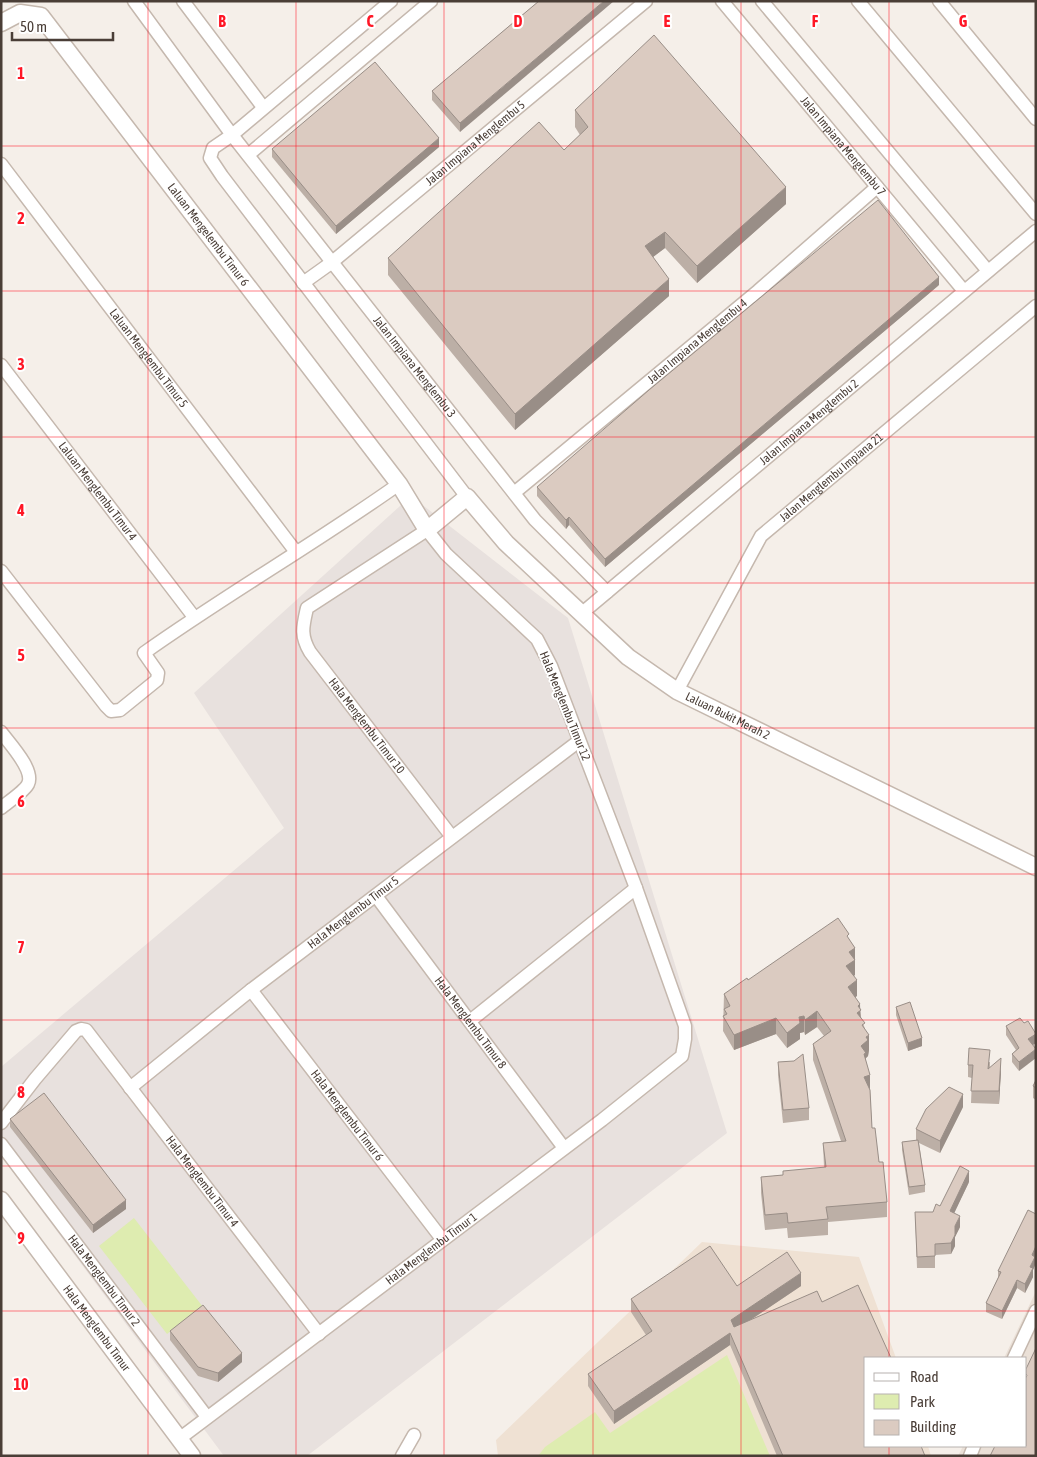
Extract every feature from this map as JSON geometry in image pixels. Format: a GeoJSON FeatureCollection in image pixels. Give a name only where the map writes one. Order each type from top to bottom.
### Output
{"type":"FeatureCollection","features":[{"type":"Feature","properties":{"kind":"street","name":"Jalan Impiana Menglembu 3"},"geometry":{"type":"LineString","coordinates":[[134,1],[232,135],[535,520],[607,592]]}},
{"type":"Feature","properties":{"kind":"street"},"geometry":{"type":"LineString","coordinates":[[183,1],[263,107]]}},
{"type":"Feature","properties":{"kind":"street"},"geometry":{"type":"LineString","coordinates":[[391,1],[232,135],[213,148],[210,158],[303,283],[468,497],[427,530]]}},
{"type":"Feature","properties":{"kind":"street"},"geometry":{"type":"LineString","coordinates":[[248,155],[431,1]]}},
{"type":"Feature","properties":{"kind":"street","name":"Jalan Impiana Menglembu 5"},"geometry":{"type":"LineString","coordinates":[[303,283],[331,263],[646,1]]}},
{"type":"Feature","properties":{"kind":"street","name":"Jalan Impiana Menglembu 7"},"geometry":{"type":"LineString","coordinates":[[722,1],[964,291]]}},
{"type":"Feature","properties":{"kind":"street"},"geometry":{"type":"LineString","coordinates":[[762,1],[988,271]]}},
{"type":"Feature","properties":{"kind":"street"},"geometry":{"type":"LineString","coordinates":[[858,1],[1036,214]]}},
{"type":"Feature","properties":{"kind":"street"},"geometry":{"type":"LineString","coordinates":[[938,1],[1036,119]]}},
{"type":"Feature","properties":{"kind":"street","name":"Laluan Mengelembu Timur 6"},"geometry":{"type":"LineString","coordinates":[[2,22],[20,13],[41,16],[399,484],[427,530]]}},
{"type":"Feature","properties":{"kind":"street","name":"Laluan Menglembu Timur 5"},"geometry":{"type":"LineString","coordinates":[[1,164],[296,552]]}},
{"type":"Feature","properties":{"kind":"street","name":"Jalan Impiana Menglembu 4"},"geometry":{"type":"LineString","coordinates":[[514,493],[758,291],[877,187]]}},
{"type":"Feature","properties":{"kind":"street","name":"Jalan Impiana Menglembu 2"},"geometry":{"type":"LineString","coordinates":[[581,614],[1036,231]]}},
{"type":"Feature","properties":{"kind":"street","name":"Jalan Menglembu Impiana 21"},"geometry":{"type":"LineString","coordinates":[[677,691],[760,536],[1036,306]]}},
{"type":"Feature","properties":{"kind":"street","name":"Laluan Menglembu Timur 4"},"geometry":{"type":"LineString","coordinates":[[1,365],[194,617]]}},
{"type":"Feature","properties":{"kind":"street"},"geometry":{"type":"LineString","coordinates":[[1,571],[106,706],[111,711],[120,710],[157,680],[158,673],[144,654],[194,617],[348,520],[399,484]]}},
{"type":"Feature","properties":{"kind":"street","name":"Laluan Bukit Merah 2"},"geometry":{"type":"LineString","coordinates":[[468,497],[506,543],[581,614],[628,657],[677,691],[1036,867]]}},
{"type":"Feature","properties":{"kind":"street","name":"Hala Menglembu Timur 10"},"geometry":{"type":"LineString","coordinates":[[427,530],[307,608],[302,627],[304,642],[310,652],[452,837]]}},
{"type":"Feature","properties":{"kind":"street","name":"Hala Menglembu Timur 12"},"geometry":{"type":"LineString","coordinates":[[427,530],[446,554],[537,639],[550,666],[636,888],[685,1026],[682,1056]]}},
{"type":"Feature","properties":{"kind":"street"},"geometry":{"type":"LineString","coordinates":[[1,732],[28,769],[30,778],[28,785],[1,808]]}},
{"type":"Feature","properties":{"kind":"street","name":"Hala Menglembu Timur 5"},"geometry":{"type":"LineString","coordinates":[[130,1088],[251,990],[579,741]]}},
{"type":"Feature","properties":{"kind":"street"},"geometry":{"type":"LineString","coordinates":[[470,1021],[636,888]]}},
{"type":"Feature","properties":{"kind":"street","name":"Hala Menglembu Timur 8"},"geometry":{"type":"LineString","coordinates":[[376,896],[564,1148]]}},
{"type":"Feature","properties":{"kind":"street","name":"Hala Menglembu Timur 6"},"geometry":{"type":"LineString","coordinates":[[251,990],[442,1239]]}},
{"type":"Feature","properties":{"kind":"street","name":"Hala Menglembu Timur 4"},"geometry":{"type":"LineString","coordinates":[[1,1124],[35,1079],[76,1031],[86,1030],[319,1334]]}},
{"type":"Feature","properties":{"kind":"street","name":"Hala Menglembu Timur 1"},"geometry":{"type":"LineString","coordinates":[[179,1440],[564,1148],[682,1056]]}},
{"type":"Feature","properties":{"kind":"street","name":"Hala Menglembu Timur 2"},"geometry":{"type":"LineString","coordinates":[[1,1144],[207,1417]]}},
{"type":"Feature","properties":{"kind":"street","name":"Hala Menglembu Timur"},"geometry":{"type":"LineString","coordinates":[[1,1200],[192,1456]]}},
{"type":"Feature","properties":{"kind":"street"},"geometry":{"type":"LineString","coordinates":[[1014,1357],[1036,1312]]}},
{"type":"Feature","properties":{"kind":"street"},"geometry":{"type":"LineString","coordinates":[[402,1456],[414,1435]]}},
{"type":"Feature","properties":{"kind":"shaded area"},"geometry":{"type":"Polygon","coordinates":[[[411,496],[568,618],[727,1133],[307,1456],[224,1456],[1,1156],[1,1067],[284,828],[194,693],[411,496]]]}},
{"type":"Feature","properties":{"kind":"shaded area"},"geometry":{"type":"Polygon","coordinates":[[[702,1242],[859,1257],[896,1357],[864,1357],[864,1447],[928,1447],[931,1456],[498,1456],[496,1440],[702,1242]]]}},
{"type":"Feature","properties":{"kind":"shaded area"},"geometry":{"type":"Polygon","coordinates":[[[1036,1291],[1036,1456],[958,1456],[962,1447],[1027,1447],[1027,1357],[1004,1357],[1036,1291]]]}},
{"type":"Feature","properties":{"kind":"green space"},"geometry":{"type":"Polygon","coordinates":[[[134,1218],[203,1307],[167,1334],[99,1246],[134,1218]]]}},
{"type":"Feature","properties":{"kind":"green space"},"geometry":{"type":"Polygon","coordinates":[[[727,1355],[770,1456],[538,1456],[545,1447],[595,1412],[610,1433],[727,1355]]]}},
{"type":"Feature","properties":{"kind":"building"},"geometry":{"type":"Polygon","coordinates":[[[539,1],[604,1],[460,123],[432,91],[539,1]]]}},
{"type":"Feature","properties":{"kind":"building"},"geometry":{"type":"Polygon","coordinates":[[[654,35],[786,187],[697,266],[665,232],[645,246],[669,279],[515,414],[388,258],[539,122],[564,150],[588,127],[575,110],[654,35]]]}},
{"type":"Feature","properties":{"kind":"building"},"geometry":{"type":"Polygon","coordinates":[[[375,62],[439,138],[336,226],[272,149],[375,62]]]}},
{"type":"Feature","properties":{"kind":"building"},"geometry":{"type":"Polygon","coordinates":[[[878,200],[939,277],[605,559],[569,517],[566,520],[537,487],[649,390],[878,200]]]}},
{"type":"Feature","properties":{"kind":"building"},"geometry":{"type":"Polygon","coordinates":[[[838,918],[849,934],[847,936],[855,948],[849,952],[855,960],[846,966],[857,980],[848,987],[860,1004],[858,1006],[861,1010],[857,1013],[865,1023],[862,1025],[869,1035],[866,1037],[868,1040],[861,1046],[866,1053],[864,1054],[870,1075],[864,1077],[870,1090],[872,1128],[875,1128],[879,1162],[883,1162],[887,1202],[826,1207],[828,1219],[788,1223],[787,1213],[765,1215],[761,1177],[783,1175],[783,1171],[826,1167],[823,1143],[846,1141],[813,1044],[831,1031],[817,1011],[805,1020],[804,1016],[799,1017],[800,1023],[787,1033],[776,1018],[734,1035],[723,1016],[727,1014],[724,1009],[730,1006],[724,994],[747,978],[748,980],[838,918]]]}},
{"type":"Feature","properties":{"kind":"building"},"geometry":{"type":"Polygon","coordinates":[[[910,1002],[922,1038],[908,1043],[896,1007],[910,1002]]]}},
{"type":"Feature","properties":{"kind":"building"},"geometry":{"type":"Polygon","coordinates":[[[1020,1018],[1024,1023],[1028,1021],[1036,1034],[1028,1039],[1036,1049],[1019,1062],[1012,1054],[1019,1048],[1006,1026],[1020,1018]]]}},
{"type":"Feature","properties":{"kind":"building"},"geometry":{"type":"Polygon","coordinates":[[[969,1048],[990,1050],[988,1069],[1001,1058],[999,1091],[971,1091],[973,1065],[968,1065],[969,1048]]]}},
{"type":"Feature","properties":{"kind":"building"},"geometry":{"type":"Polygon","coordinates":[[[803,1054],[809,1108],[783,1110],[778,1062],[794,1061],[803,1054]]]}},
{"type":"Feature","properties":{"kind":"building"},"geometry":{"type":"Polygon","coordinates":[[[949,1087],[963,1094],[940,1141],[916,1129],[926,1109],[949,1087]]]}},
{"type":"Feature","properties":{"kind":"building"},"geometry":{"type":"Polygon","coordinates":[[[44,1093],[126,1200],[93,1225],[10,1119],[44,1093]]]}},
{"type":"Feature","properties":{"kind":"building"},"geometry":{"type":"Polygon","coordinates":[[[918,1140],[925,1185],[909,1187],[902,1142],[918,1140]]]}},
{"type":"Feature","properties":{"kind":"building"},"geometry":{"type":"Polygon","coordinates":[[[960,1166],[969,1171],[950,1211],[960,1216],[955,1226],[955,1235],[951,1243],[935,1244],[935,1256],[917,1257],[915,1212],[933,1212],[936,1204],[940,1206],[960,1166]]]}},
{"type":"Feature","properties":{"kind":"building"},"geometry":{"type":"Polygon","coordinates":[[[1028,1210],[1036,1214],[1036,1246],[1032,1255],[1035,1257],[1030,1267],[1033,1268],[1025,1284],[1017,1280],[1002,1311],[986,1303],[1001,1272],[998,1271],[1028,1210]]]}},
{"type":"Feature","properties":{"kind":"building"},"geometry":{"type":"Polygon","coordinates":[[[710,1246],[737,1286],[787,1252],[801,1273],[731,1320],[734,1327],[817,1291],[822,1302],[858,1285],[891,1357],[864,1357],[864,1447],[921,1447],[925,1456],[783,1456],[730,1333],[614,1411],[588,1374],[652,1331],[631,1299],[710,1246]]]}},
{"type":"Feature","properties":{"kind":"building"},"geometry":{"type":"Polygon","coordinates":[[[203,1305],[242,1353],[218,1373],[198,1367],[170,1331],[203,1305]]]}},
{"type":"Feature","properties":{"kind":"building"},"geometry":{"type":"Polygon","coordinates":[[[1036,1348],[1036,1456],[990,1456],[994,1447],[1027,1447],[1027,1367],[1036,1348]]]}}]}
